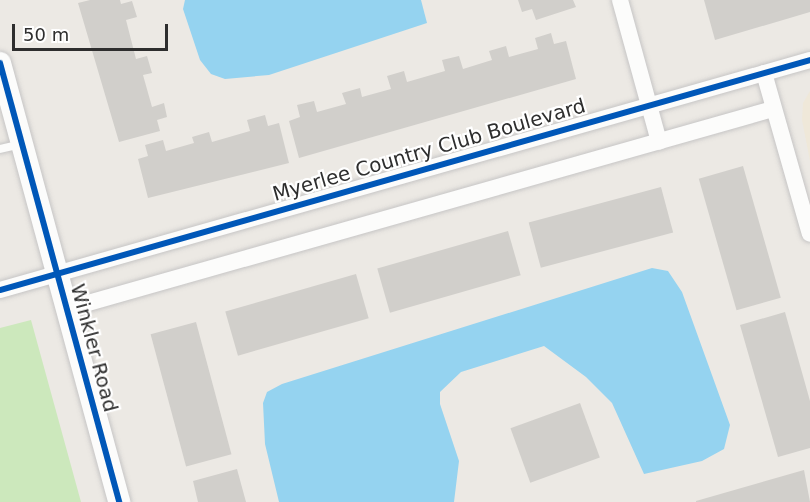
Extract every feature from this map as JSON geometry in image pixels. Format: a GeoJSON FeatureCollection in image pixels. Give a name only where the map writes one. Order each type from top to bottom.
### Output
{"type":"FeatureCollection","features":[{"type":"Feature","properties":{"kind":"street"},"geometry":{"type":"LineString","coordinates":[[620,0],[659,142]]}},
{"type":"Feature","properties":{"kind":"street","name":"Myerlee Country Club Boulevard"},"geometry":{"type":"LineString","coordinates":[[0,290],[810,60]]}},
{"type":"Feature","properties":{"kind":"street","name":"Winkler Road"},"geometry":{"type":"LineString","coordinates":[[0,63],[119,502]]}},
{"type":"Feature","properties":{"kind":"street"},"geometry":{"type":"LineString","coordinates":[[764,73],[810,234]]}},
{"type":"Feature","properties":{"kind":"street"},"geometry":{"type":"LineString","coordinates":[[67,309],[773,109]]}},
{"type":"Feature","properties":{"kind":"lane"},"geometry":{"type":"LineString","coordinates":[[0,149],[22,144]]}},
{"type":"Feature","properties":{"kind":"shaded area"},"geometry":{"type":"Polygon","coordinates":[[[810,91],[810,161],[802,120],[803,103],[810,91]]]}},
{"type":"Feature","properties":{"kind":"green space"},"geometry":{"type":"Polygon","coordinates":[[[31,320],[81,502],[0,502],[0,328],[31,320]]]}},
{"type":"Feature","properties":{"kind":"water"},"geometry":{"type":"Polygon","coordinates":[[[185,0],[421,0],[427,23],[269,75],[225,79],[211,74],[200,60],[183,9],[185,0]]]}},
{"type":"Feature","properties":{"kind":"water"},"geometry":{"type":"Polygon","coordinates":[[[652,268],[668,271],[682,292],[730,425],[724,449],[702,461],[644,474],[612,403],[586,377],[544,346],[461,372],[440,392],[440,404],[459,461],[454,502],[279,502],[265,444],[263,403],[267,392],[282,384],[652,268]]]}},
{"type":"Feature","properties":{"kind":"building"},"geometry":{"type":"Polygon","coordinates":[[[90,0],[120,0],[121,4],[132,1],[137,17],[126,20],[136,59],[147,56],[152,73],[143,75],[152,107],[164,103],[167,117],[157,120],[160,131],[119,142],[78,3],[90,0]]]}},
{"type":"Feature","properties":{"kind":"building"},"geometry":{"type":"Polygon","coordinates":[[[518,0],[573,0],[576,7],[536,20],[532,9],[522,12],[518,0]]]}},
{"type":"Feature","properties":{"kind":"building"},"geometry":{"type":"Polygon","coordinates":[[[704,0],[810,0],[810,12],[715,40],[704,0]]]}},
{"type":"Feature","properties":{"kind":"building"},"geometry":{"type":"Polygon","coordinates":[[[551,33],[554,44],[566,41],[576,79],[299,158],[289,121],[300,117],[297,105],[314,101],[317,112],[346,104],[342,93],[360,88],[362,97],[391,89],[387,76],[404,71],[407,82],[445,71],[442,60],[459,56],[463,69],[492,60],[489,51],[506,46],[509,57],[538,49],[535,38],[551,33]]]}},
{"type":"Feature","properties":{"kind":"building"},"geometry":{"type":"Polygon","coordinates":[[[265,115],[268,126],[279,123],[289,163],[148,198],[138,159],[148,156],[145,145],[163,140],[166,151],[194,143],[192,137],[209,132],[212,142],[250,131],[247,120],[265,115]]]}},
{"type":"Feature","properties":{"kind":"building"},"geometry":{"type":"Polygon","coordinates":[[[743,166],[781,298],[737,310],[699,179],[743,166]]]}},
{"type":"Feature","properties":{"kind":"building"},"geometry":{"type":"Polygon","coordinates":[[[661,187],[673,232],[541,268],[529,222],[661,187]]]}},
{"type":"Feature","properties":{"kind":"building"},"geometry":{"type":"Polygon","coordinates":[[[508,231],[521,275],[390,313],[377,268],[508,231]]]}},
{"type":"Feature","properties":{"kind":"building"},"geometry":{"type":"Polygon","coordinates":[[[356,274],[369,318],[238,356],[225,311],[356,274]]]}},
{"type":"Feature","properties":{"kind":"building"},"geometry":{"type":"Polygon","coordinates":[[[785,312],[810,401],[810,448],[778,457],[740,325],[785,312]]]}},
{"type":"Feature","properties":{"kind":"building"},"geometry":{"type":"Polygon","coordinates":[[[196,322],[231,454],[186,466],[151,334],[196,322]]]}},
{"type":"Feature","properties":{"kind":"building"},"geometry":{"type":"Polygon","coordinates":[[[580,403],[600,458],[530,483],[510,428],[580,403]]]}},
{"type":"Feature","properties":{"kind":"building"},"geometry":{"type":"Polygon","coordinates":[[[237,469],[246,502],[198,502],[193,481],[237,469]]]}},
{"type":"Feature","properties":{"kind":"building"},"geometry":{"type":"Polygon","coordinates":[[[804,470],[810,502],[696,502],[696,501],[804,470]]]}},
{"type":"Feature","properties":{"kind":"cycle path"},"geometry":{"type":"LineString","coordinates":[[0,290],[810,60]]}},
{"type":"Feature","properties":{"kind":"cycle path"},"geometry":{"type":"LineString","coordinates":[[0,63],[119,502]]}}]}
